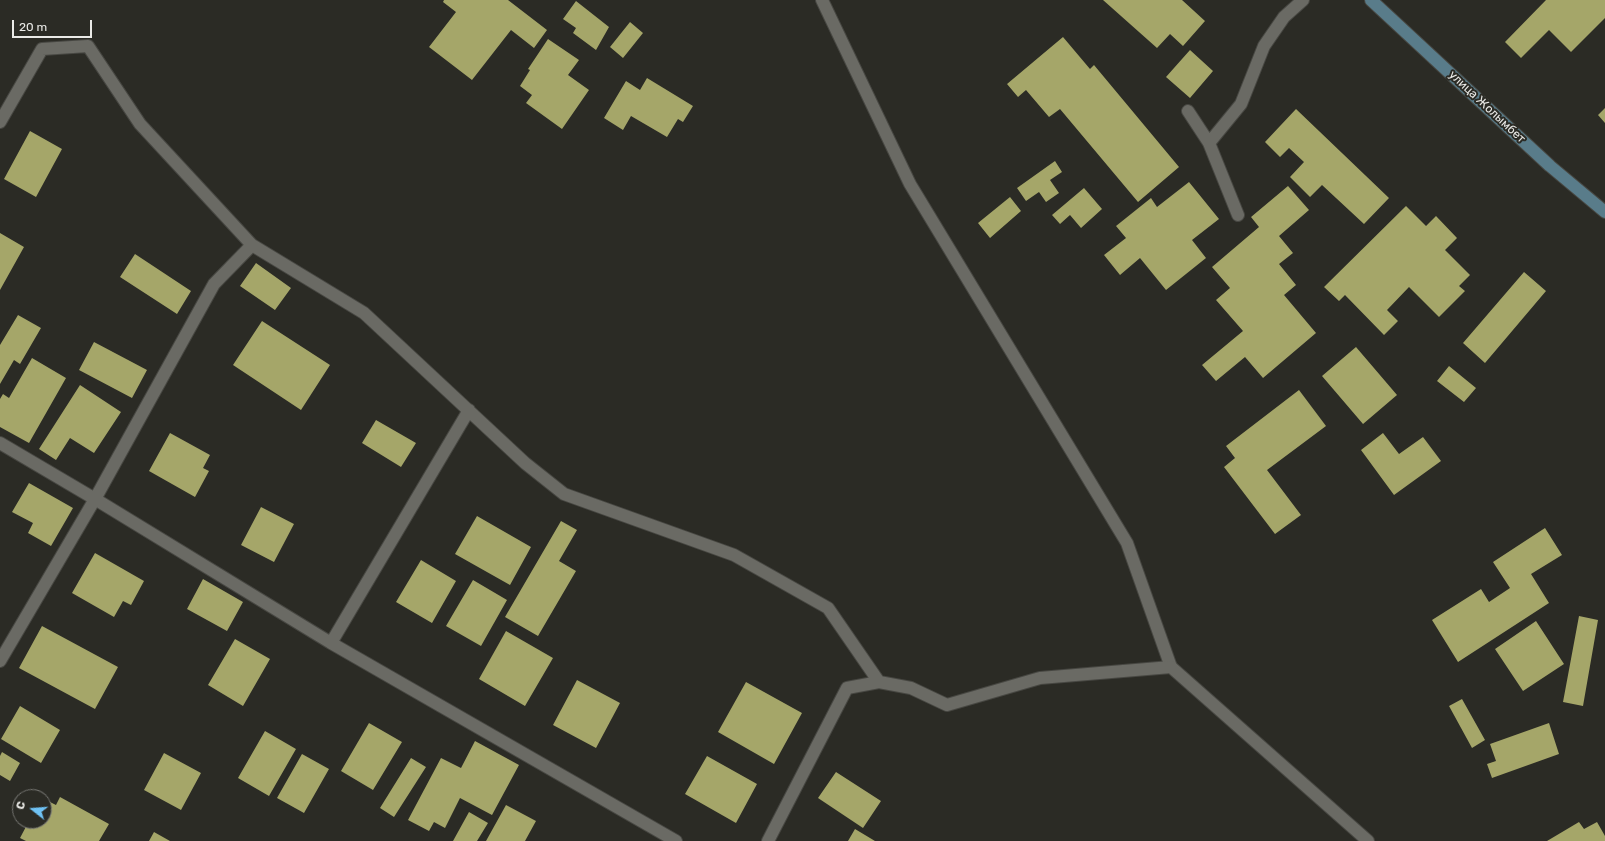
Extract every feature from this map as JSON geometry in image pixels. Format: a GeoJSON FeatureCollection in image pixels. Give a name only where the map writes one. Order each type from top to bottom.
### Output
{"type":"FeatureCollection","features":[{"type":"Feature","properties":{"kind":"street"},"geometry":{"type":"LineString","coordinates":[[822,0],[910,184],[1127,543],[1171,667],[1368,841]]}},
{"type":"Feature","properties":{"kind":"street"},"geometry":{"type":"LineString","coordinates":[[1209,143],[1241,104],[1264,46],[1284,17],[1303,0]]}},
{"type":"Feature","properties":{"kind":"street","name":"улица Жолымбет"},"geometry":{"type":"LineString","coordinates":[[1371,0],[1550,166],[1605,212]]}},
{"type":"Feature","properties":{"kind":"street"},"geometry":{"type":"LineString","coordinates":[[0,122],[42,49],[88,46],[140,124],[252,245],[364,313],[525,463],[564,494],[734,555],[828,608],[879,682]]}},
{"type":"Feature","properties":{"kind":"street"},"geometry":{"type":"LineString","coordinates":[[1188,111],[1209,143],[1238,215]]}},
{"type":"Feature","properties":{"kind":"street"},"geometry":{"type":"LineString","coordinates":[[0,661],[95,499],[214,284],[252,245]]}},
{"type":"Feature","properties":{"kind":"street"},"geometry":{"type":"LineString","coordinates":[[331,643],[469,410]]}},
{"type":"Feature","properties":{"kind":"street"},"geometry":{"type":"LineString","coordinates":[[0,443],[331,643],[676,841]]}},
{"type":"Feature","properties":{"kind":"street"},"geometry":{"type":"LineString","coordinates":[[768,841],[847,688],[879,682],[911,688],[947,705],[1040,678],[1171,667]]}},
{"type":"Feature","properties":{"kind":"building"},"geometry":{"type":"Polygon","coordinates":[[[444,0],[508,0],[547,30],[534,48],[511,30],[472,80],[429,47],[456,12],[443,2],[444,0]]]}},
{"type":"Feature","properties":{"kind":"building"},"geometry":{"type":"Polygon","coordinates":[[[1103,0],[1182,0],[1205,21],[1183,46],[1170,34],[1157,48],[1103,0]]]}},
{"type":"Feature","properties":{"kind":"building"},"geometry":{"type":"Polygon","coordinates":[[[1546,0],[1605,0],[1605,18],[1571,52],[1549,30],[1521,58],[1505,42],[1546,0]]]}},
{"type":"Feature","properties":{"kind":"building"},"geometry":{"type":"Polygon","coordinates":[[[576,1],[609,27],[596,50],[573,33],[576,28],[563,19],[576,1]]]}},
{"type":"Feature","properties":{"kind":"building"},"geometry":{"type":"Polygon","coordinates":[[[630,22],[643,33],[623,58],[610,47],[630,22]]]}},
{"type":"Feature","properties":{"kind":"building"},"geometry":{"type":"Polygon","coordinates":[[[1063,37],[1090,69],[1094,65],[1179,167],[1138,202],[1060,109],[1049,117],[1026,90],[1018,97],[1007,84],[1063,37]]]}},
{"type":"Feature","properties":{"kind":"building"},"geometry":{"type":"Polygon","coordinates":[[[548,39],[579,60],[568,75],[589,90],[562,129],[526,103],[532,95],[520,86],[530,70],[528,69],[548,39]]]}},
{"type":"Feature","properties":{"kind":"building"},"geometry":{"type":"Polygon","coordinates":[[[1190,50],[1213,71],[1190,98],[1166,77],[1190,50]]]}},
{"type":"Feature","properties":{"kind":"building"},"geometry":{"type":"Polygon","coordinates":[[[647,78],[693,106],[683,122],[678,119],[667,137],[631,116],[623,130],[604,118],[626,81],[640,90],[647,78]]]}},
{"type":"Feature","properties":{"kind":"building"},"geometry":{"type":"Polygon","coordinates":[[[1605,108],[1605,123],[1598,115],[1605,108]]]}},
{"type":"Feature","properties":{"kind":"building"},"geometry":{"type":"Polygon","coordinates":[[[1296,109],[1389,198],[1364,224],[1322,185],[1310,197],[1290,177],[1304,162],[1289,148],[1280,157],[1265,142],[1296,109]]]}},
{"type":"Feature","properties":{"kind":"building"},"geometry":{"type":"Polygon","coordinates":[[[30,131],[62,149],[36,197],[4,179],[30,131]]]}},
{"type":"Feature","properties":{"kind":"building"},"geometry":{"type":"Polygon","coordinates":[[[1055,161],[1062,172],[1050,180],[1059,193],[1046,202],[1039,192],[1026,201],[1017,188],[1055,161]]]}},
{"type":"Feature","properties":{"kind":"building"},"geometry":{"type":"Polygon","coordinates":[[[1189,182],[1219,219],[1192,240],[1206,258],[1166,290],[1140,258],[1120,275],[1104,255],[1126,238],[1116,226],[1151,198],[1157,207],[1189,182]]]}},
{"type":"Feature","properties":{"kind":"building"},"geometry":{"type":"Polygon","coordinates":[[[1288,186],[1309,210],[1279,236],[1293,253],[1279,264],[1296,285],[1284,295],[1316,333],[1263,378],[1245,357],[1216,381],[1202,365],[1243,331],[1216,300],[1230,288],[1212,267],[1259,227],[1251,217],[1288,186]]]}},
{"type":"Feature","properties":{"kind":"building"},"geometry":{"type":"Polygon","coordinates":[[[1084,188],[1102,209],[1081,228],[1070,215],[1060,224],[1052,215],[1084,188]]]}},
{"type":"Feature","properties":{"kind":"building"},"geometry":{"type":"Polygon","coordinates":[[[1010,197],[1021,211],[990,238],[978,223],[1010,197]]]}},
{"type":"Feature","properties":{"kind":"building"},"geometry":{"type":"Polygon","coordinates":[[[1406,206],[1426,226],[1436,216],[1457,238],[1445,250],[1470,275],[1459,286],[1465,291],[1439,317],[1409,287],[1387,310],[1398,321],[1384,335],[1345,295],[1339,301],[1324,287],[1406,206]]]}},
{"type":"Feature","properties":{"kind":"building"},"geometry":{"type":"Polygon","coordinates":[[[0,233],[24,247],[0,290],[0,233]]]}},
{"type":"Feature","properties":{"kind":"building"},"geometry":{"type":"Polygon","coordinates":[[[135,254],[191,291],[177,314],[120,277],[135,254]]]}},
{"type":"Feature","properties":{"kind":"building"},"geometry":{"type":"Polygon","coordinates":[[[256,263],[291,288],[275,310],[240,286],[256,263]]]}},
{"type":"Feature","properties":{"kind":"building"},"geometry":{"type":"Polygon","coordinates":[[[1524,272],[1546,291],[1485,363],[1463,343],[1524,272]]]}},
{"type":"Feature","properties":{"kind":"building"},"geometry":{"type":"Polygon","coordinates":[[[18,315],[41,328],[20,364],[14,360],[0,384],[0,345],[18,315]]]}},
{"type":"Feature","properties":{"kind":"building"},"geometry":{"type":"Polygon","coordinates":[[[262,321],[330,365],[301,410],[233,365],[262,321]]]}},
{"type":"Feature","properties":{"kind":"building"},"geometry":{"type":"Polygon","coordinates":[[[94,342],[147,370],[132,398],[79,370],[94,342]]]}},
{"type":"Feature","properties":{"kind":"building"},"geometry":{"type":"Polygon","coordinates":[[[1356,347],[1397,395],[1363,424],[1322,376],[1356,347]]]}},
{"type":"Feature","properties":{"kind":"building"},"geometry":{"type":"Polygon","coordinates":[[[32,358],[66,378],[29,443],[0,427],[0,399],[3,394],[9,398],[32,358]]]}},
{"type":"Feature","properties":{"kind":"building"},"geometry":{"type":"Polygon","coordinates":[[[1449,366],[1476,388],[1464,402],[1437,381],[1449,366]]]}},
{"type":"Feature","properties":{"kind":"building"},"geometry":{"type":"Polygon","coordinates":[[[80,385],[121,412],[94,453],[70,438],[56,460],[39,449],[80,385]]]}},
{"type":"Feature","properties":{"kind":"building"},"geometry":{"type":"Polygon","coordinates":[[[1299,390],[1326,426],[1267,470],[1301,515],[1275,534],[1224,467],[1235,458],[1226,446],[1299,390]]]}},
{"type":"Feature","properties":{"kind":"building"},"geometry":{"type":"Polygon","coordinates":[[[376,420],[416,443],[401,467],[362,443],[376,420]]]}},
{"type":"Feature","properties":{"kind":"building"},"geometry":{"type":"Polygon","coordinates":[[[170,433],[210,455],[203,468],[209,471],[195,497],[149,471],[170,433]]]}},
{"type":"Feature","properties":{"kind":"building"},"geometry":{"type":"Polygon","coordinates":[[[1383,433],[1399,454],[1423,437],[1441,461],[1394,495],[1361,450],[1383,433]]]}},
{"type":"Feature","properties":{"kind":"building"},"geometry":{"type":"Polygon","coordinates":[[[29,483],[73,508],[51,546],[28,533],[33,523],[12,512],[29,483]]]}},
{"type":"Feature","properties":{"kind":"building"},"geometry":{"type":"Polygon","coordinates":[[[261,507],[294,524],[274,562],[241,545],[261,507]]]}},
{"type":"Feature","properties":{"kind":"building"},"geometry":{"type":"Polygon","coordinates":[[[477,516],[531,547],[510,585],[455,554],[477,516]]]}},
{"type":"Feature","properties":{"kind":"building"},"geometry":{"type":"Polygon","coordinates":[[[561,521],[577,530],[559,561],[576,571],[538,636],[505,617],[561,521]]]}},
{"type":"Feature","properties":{"kind":"building"},"geometry":{"type":"Polygon","coordinates":[[[1545,528],[1562,555],[1531,574],[1549,603],[1458,662],[1432,620],[1481,589],[1489,602],[1510,588],[1493,562],[1545,528]]]}},
{"type":"Feature","properties":{"kind":"building"},"geometry":{"type":"Polygon","coordinates":[[[95,553],[144,581],[131,605],[123,601],[114,617],[72,593],[95,553]]]}},
{"type":"Feature","properties":{"kind":"building"},"geometry":{"type":"Polygon","coordinates":[[[421,560],[456,581],[432,623],[396,602],[421,560]]]}},
{"type":"Feature","properties":{"kind":"building"},"geometry":{"type":"Polygon","coordinates":[[[203,579],[243,602],[227,631],[187,609],[203,579]]]}},
{"type":"Feature","properties":{"kind":"building"},"geometry":{"type":"Polygon","coordinates":[[[473,580],[507,600],[481,646],[446,626],[473,580]]]}},
{"type":"Feature","properties":{"kind":"building"},"geometry":{"type":"Polygon","coordinates":[[[1579,616],[1598,620],[1583,706],[1563,702],[1579,616]]]}},
{"type":"Feature","properties":{"kind":"building"},"geometry":{"type":"Polygon","coordinates":[[[1536,621],[1564,664],[1523,691],[1495,649],[1536,621]]]}},
{"type":"Feature","properties":{"kind":"building"},"geometry":{"type":"Polygon","coordinates":[[[42,626],[118,667],[95,709],[19,668],[42,626]]]}},
{"type":"Feature","properties":{"kind":"building"},"geometry":{"type":"Polygon","coordinates":[[[506,631],[553,658],[525,706],[479,679],[506,631]]]}},
{"type":"Feature","properties":{"kind":"building"},"geometry":{"type":"Polygon","coordinates":[[[235,639],[270,659],[243,706],[208,685],[235,639]]]}},
{"type":"Feature","properties":{"kind":"building"},"geometry":{"type":"Polygon","coordinates":[[[577,680],[620,703],[596,748],[553,725],[577,680]]]}},
{"type":"Feature","properties":{"kind":"building"},"geometry":{"type":"Polygon","coordinates":[[[746,682],[802,713],[774,764],[718,732],[746,682]]]}},
{"type":"Feature","properties":{"kind":"building"},"geometry":{"type":"Polygon","coordinates":[[[1462,699],[1485,740],[1472,748],[1449,706],[1462,699]]]}},
{"type":"Feature","properties":{"kind":"building"},"geometry":{"type":"Polygon","coordinates":[[[20,706],[60,730],[41,763],[1,739],[20,706]]]}},
{"type":"Feature","properties":{"kind":"building"},"geometry":{"type":"Polygon","coordinates":[[[369,723],[402,742],[373,790],[341,771],[369,723]]]}},
{"type":"Feature","properties":{"kind":"building"},"geometry":{"type":"Polygon","coordinates":[[[1549,723],[1559,754],[1492,778],[1487,764],[1496,761],[1490,744],[1549,723]]]}},
{"type":"Feature","properties":{"kind":"building"},"geometry":{"type":"Polygon","coordinates":[[[265,731],[296,749],[269,796],[238,778],[265,731]]]}},
{"type":"Feature","properties":{"kind":"building"},"geometry":{"type":"Polygon","coordinates":[[[475,741],[519,765],[492,815],[460,798],[445,828],[434,822],[429,831],[408,820],[441,758],[461,768],[475,741]]]}},
{"type":"Feature","properties":{"kind":"building"},"geometry":{"type":"Polygon","coordinates":[[[2,752],[20,763],[10,781],[0,775],[0,756],[2,752]]]}},
{"type":"Feature","properties":{"kind":"building"},"geometry":{"type":"Polygon","coordinates":[[[164,753],[201,773],[181,810],[144,790],[164,753]]]}},
{"type":"Feature","properties":{"kind":"building"},"geometry":{"type":"Polygon","coordinates":[[[302,754],[329,769],[304,813],[277,798],[302,754]]]}},
{"type":"Feature","properties":{"kind":"building"},"geometry":{"type":"Polygon","coordinates":[[[707,756],[757,784],[736,823],[685,794],[707,756]]]}},
{"type":"Feature","properties":{"kind":"building"},"geometry":{"type":"Polygon","coordinates":[[[411,758],[426,767],[394,817],[380,808],[411,758]]]}},
{"type":"Feature","properties":{"kind":"building"},"geometry":{"type":"Polygon","coordinates":[[[836,772],[881,801],[863,828],[818,798],[836,772]]]}},
{"type":"Feature","properties":{"kind":"building"},"geometry":{"type":"Polygon","coordinates":[[[60,797],[109,824],[99,841],[26,841],[20,838],[25,829],[52,829],[52,803],[56,805],[60,797]]]}},
{"type":"Feature","properties":{"kind":"building"},"geometry":{"type":"Polygon","coordinates":[[[506,805],[536,821],[525,841],[486,841],[506,805]]]}},
{"type":"Feature","properties":{"kind":"building"},"geometry":{"type":"Polygon","coordinates":[[[469,812],[488,823],[477,841],[453,841],[469,812]]]}},
{"type":"Feature","properties":{"kind":"building"},"geometry":{"type":"Polygon","coordinates":[[[1579,822],[1584,829],[1597,822],[1605,836],[1605,841],[1547,841],[1579,822]]]}},
{"type":"Feature","properties":{"kind":"building"},"geometry":{"type":"Polygon","coordinates":[[[855,829],[875,841],[848,841],[855,829]]]}},
{"type":"Feature","properties":{"kind":"building"},"geometry":{"type":"Polygon","coordinates":[[[154,832],[170,841],[149,841],[154,832]]]}}]}
